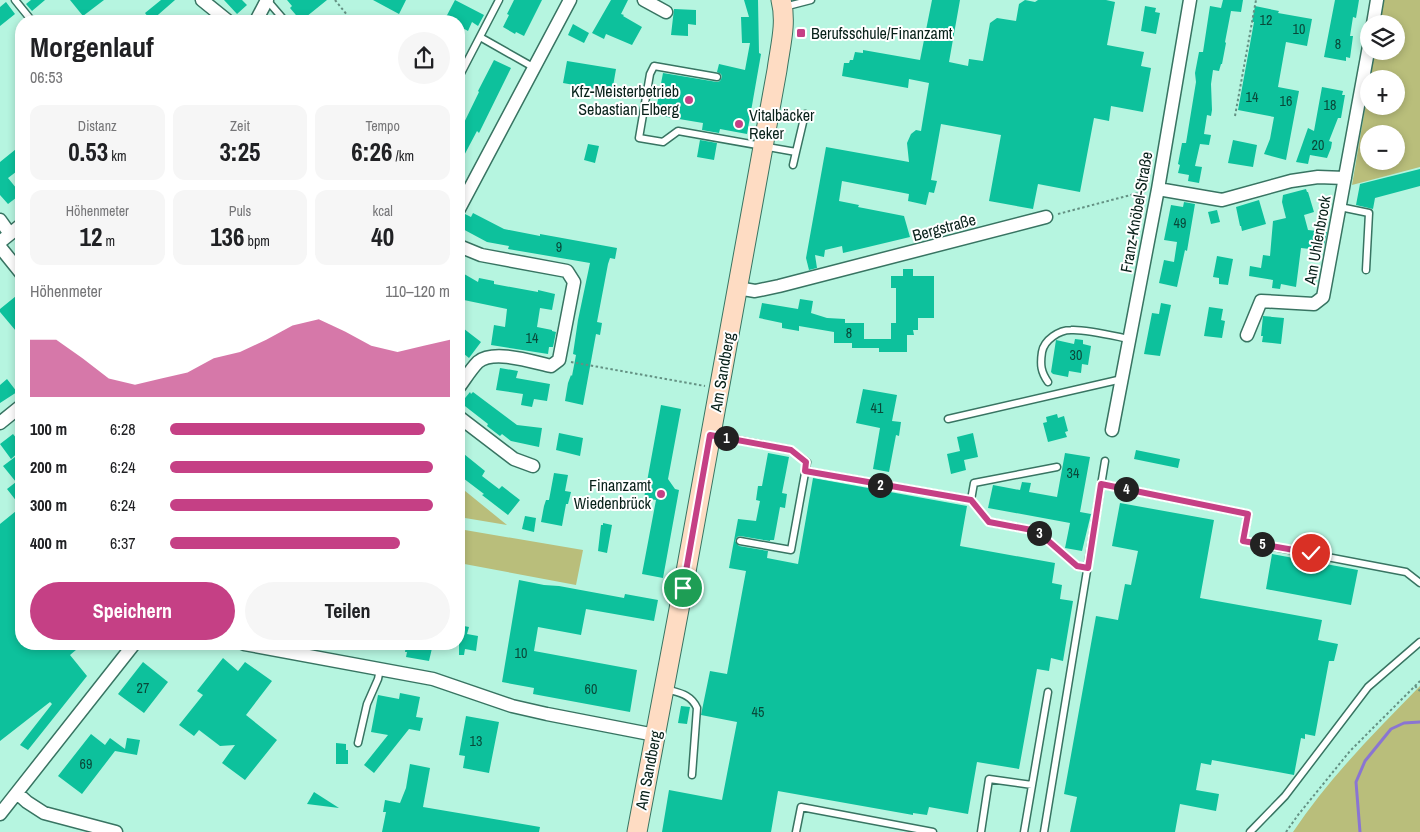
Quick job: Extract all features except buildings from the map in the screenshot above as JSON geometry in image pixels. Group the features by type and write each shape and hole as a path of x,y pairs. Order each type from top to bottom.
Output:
{"main road":[{"name":"Am Sandberg","path":"637,832 763,146 783,28 782,4"}],"street":[{"path":"202,0 221,15"},
{"path":"259,15 267,0"},
{"path":"465,197 570,0"},
{"path":"644,0 666,12"},
{"name":"Franz-Knöbel-Straße","path":"1112,430 1158,188 1190,0"},
{"path":"1374,15 1377,0"},
{"name":"Am Uhlenbrock","path":"1247,335 1261,301 1314,304 1323,297 1366,60"},
{"name":"Am Uhlenbrock","path":"1158,188 1222,200 1291,181 1318,177 1345,178"},
{"name":"Bergstraße","path":"737,288 755,291 779,286 1046,217"},
{"path":"0,220 10,234"},
{"path":"0,242 15,230"},
{"path":"0,247 15,266"},
{"path":"465,248 481,255 567,271 574,282 559,360 552,366 498,356 487,357 478,362 465,379"},
{"path":"0,423 15,411"},
{"path":"465,422 514,459 533,466"},
{"path":"0,814 129,650"},
{"path":"277,650 434,679 512,706 655,735"},
{"path":"17,793 44,813 116,832"}],"lane":[{"path":"15,0 27,15"},
{"path":"267,0 280,15"},
{"path":"465,66 499,0"},
{"path":"782,4 812,0"},
{"path":"480,37 533,67"},
{"path":"717,77 654,66 650,74 639,138 663,142 678,131 796,152"},
{"path":"793,165 805,114"},
{"path":"1340,207 1369,213 1366,270"},
{"path":"1048,382 1042,373 1043,347 1056,334 1071,330 1129,340"},
{"path":"948,419 1122,379"},
{"path":"710,435 791,450 806,462 792,550 740,541"},
{"path":"1044,832 1105,461"},
{"path":"971,500 974,483 1057,467"},
{"path":"805,471 971,500 989,522 1037,531 1077,566 1088,568"},
{"path":"1101,484 1248,514 1243,541 1406,572 1420,583"},
{"path":"1250,832 1285,796 1368,687 1420,642"},
{"path":"358,743 367,704 378,679 380,669"},
{"path":"664,689 686,694 694,700 697,708 692,775"},
{"path":"1024,832 1048,692"},
{"path":"981,832 989,778 1032,785"},
{"path":"796,832 801,808 933,832"}],"path":[{"path":"335,0 347,15"},
{"path":"1235,116 1256,0"},
{"path":"1046,217 1158,188"},
{"path":"559,360 719,388"},
{"path":"1286,832 1298,814 1350,751 1420,681"},
{"path":"1415,686 1420,691"}],"green space":[{"path":"1383,0 1420,0 1420,167 1352,185 1360,138 1360,170 1405,170 1405,125 1362,125 1364,115 1405,115 1405,70 1371,70 1373,60 1405,60 1405,15 1380,15"},
{"path":"465,491 507,525 465,518"},
{"path":"465,530 583,550 576,585 465,564"},
{"path":"1420,686 1420,832 1293,832 1337,774"}],"waterway":[{"path":"1360,832 1356,782 1365,761 1391,729 1404,723 1420,722"}],"place":[{"name":"Berufsschule/Finanzamt","path":"801,33"},
{"name":"Kfz-Meisterbetrieb Sebastian Elberg","path":"689,100"},
{"name":"Vitalbäcker Reker","path":"739,124"},
{"name":"Finanzamt Wiedenbrück","path":"661,494"}],"route":[{"path":"683,588 710,435 791,450 806,462 805,471 971,500 989,522 1037,531 1077,566 1088,568 1101,484 1248,514 1243,541 1311,553"}]}
